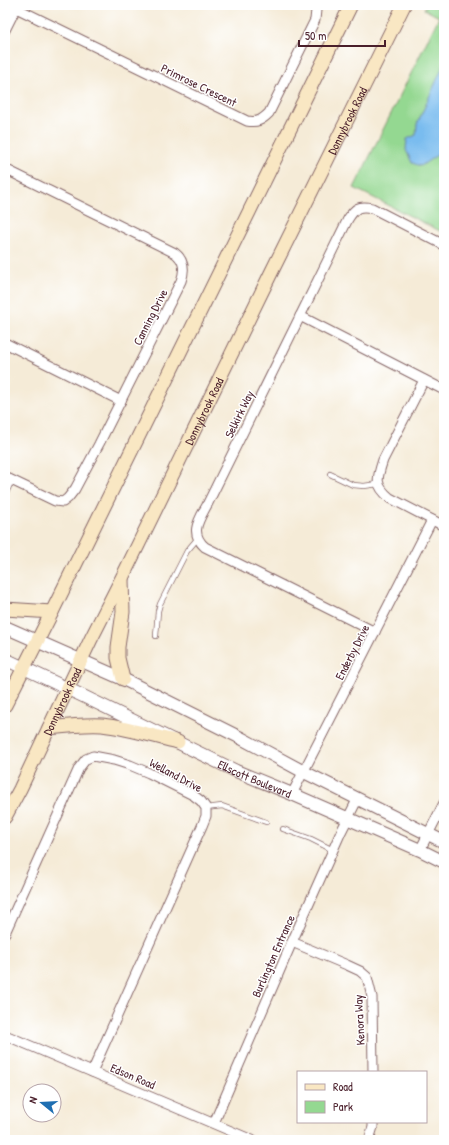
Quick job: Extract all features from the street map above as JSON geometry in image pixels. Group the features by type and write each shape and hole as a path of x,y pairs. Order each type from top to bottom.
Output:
{"main road":[{"path":"5,705 350,5"},
{"name":"Donnybrook Road","path":"5,817 404,5"},
{"path":"122,578 123,612 118,647 118,658 122,679"},
{"path":"5,609 52,612"},
{"path":"49,728 101,725 121,728 178,742"}],"street":[{"name":"Primrose Crescent","path":"13,7 247,122 259,122 269,113 316,20 316,10 313,5"},
{"path":"5,30 13,7"},
{"name":"Canning Drive","path":"5,168 175,253 180,257 184,264 182,281 75,489 68,498 63,502 55,501 9,478"},
{"name":"Selkirk Way","path":"198,538 196,531 198,523 348,219 353,212 359,207 372,208 444,245"},
{"path":"300,316 444,390"},
{"path":"5,343 121,401"},
{"path":"424,380 383,460 378,474 378,484 382,492 390,498 444,526"},
{"name":"Enderby Drive","path":"292,794 432,520"},
{"path":"198,538 200,543 205,547 375,632"},
{"name":"Ellscott Boulevard","path":"5,627 122,679 239,737 357,800 444,842"},
{"name":"Ellscott Boulevard","path":"5,659 236,771 347,818 444,862"},
{"name":"Welland Drive","path":"5,933 79,768 86,759 93,756 100,756 130,765 193,795 201,801 206,808 206,816 202,826 92,1072"},
{"name":"Burlington Entrance","path":"214,1123 292,942 347,818 357,800"},
{"path":"420,850 444,803"},
{"name":"Kenora Way","path":"292,942 360,971 367,977 372,997 373,1071"},
{"name":"Edson Road","path":"5,1035 252,1140"},
{"path":"368,1140 373,1123"}],"lane":[{"path":"330,474 353,485 364,486 378,484"},
{"path":"5,495 9,478"},
{"path":"156,636 160,604 187,551 198,538"},
{"path":"206,808 222,806 266,822"},
{"path":"283,828 311,839 333,850"}],"green space":[{"path":"426,5 444,5 444,231 442,232 354,188 439,17 424,9"}],"water":[{"path":"444,64 444,147 437,155 421,166 412,163 406,150 407,139 416,135 417,124"}]}
